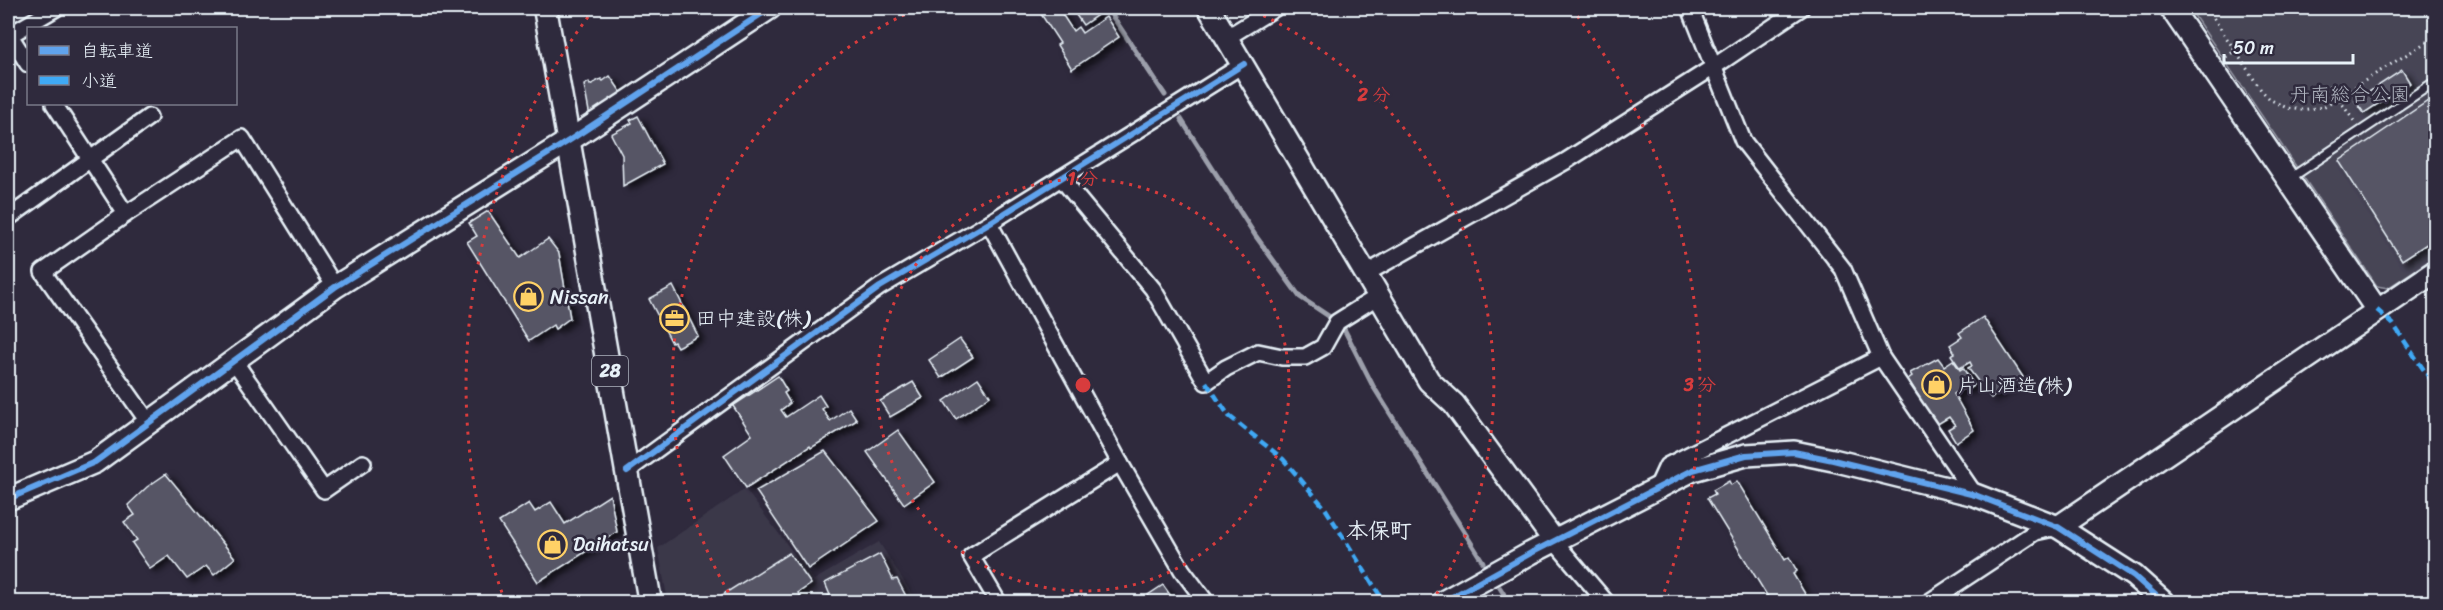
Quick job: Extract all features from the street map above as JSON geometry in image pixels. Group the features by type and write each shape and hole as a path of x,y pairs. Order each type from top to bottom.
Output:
{"main road":[{"name":"28","path":"545,8 650,603"}],"street":[{"path":"27,63 8,35 56,8"},
{"path":"1209,8 1429,381 1454,404 1555,542 1606,603"},
{"path":"1226,38 1275,8"},
{"path":"1690,8 1743,141 1843,269 1881,357 1975,495"},
{"path":"1367,273 1566,161 1801,8"},
{"path":"2171,8 2377,310"},
{"path":"8,499 95,462 335,287 570,140 763,9"},
{"path":"627,471 880,287 988,223 1244,64"},
{"path":"55,105 126,214"},
{"path":"8,218 149,117"},
{"path":"149,423 43,272 242,138 335,287"},
{"path":"1061,178 1153,290 1206,382 1226,368 1258,352 1282,357 1305,357 1323,347 1337,322 1380,296"},
{"path":"988,223 1120,463 1182,570 1206,603"},
{"path":"1929,603 2036,532 2058,527 2436,271"},
{"path":"1656,490 1667,466 1881,357"},
{"path":"234,361 324,490 363,464"},
{"path":"1444,602 1532,553 1693,470 1746,455 1794,452 1975,495 2058,527 2134,576 2163,603"},
{"path":"998,603 971,556 1120,463"}],"lane":[{"path":"2288,179 2436,81"}],"path":[{"path":"2207,8 2261,90 2271,100 2287,108 2301,110 2323,107 2338,99 2436,36"},
{"path":"2428,19 2436,28"},
{"path":"2211,67 2249,41"},
{"path":"2329,85 2361,131"}],"shaded area":[{"path":"745,489 814,580 879,542 917,602 668,602 658,548"}],"green space":[{"name":"丹南総合公園","path":"2189,8 2435,8 2435,257 2388,288 2377,286"}],"building":[{"path":"1037,8 1058,8 1073,31 1078,27 1082,33 1106,17 1119,37 1072,69 1057,45 1060,43"},
{"path":"1071,8 1096,8 1100,13 1083,25"},
{"path":"2402,70 2410,83 2364,113 2355,101"},
{"path":"610,76 623,95 590,117 584,85 589,82 590,85 601,79 603,81"},
{"path":"2431,99 2436,104 2436,238 2402,260 2339,161"},
{"path":"638,116 663,164 623,186 622,155 611,134 632,123 630,120"},
{"path":"488,211 520,258 548,239 559,253 570,318 555,329 553,325 529,341 467,242 477,236 469,223"},
{"path":"673,286 698,336 677,347 674,342 672,343 649,299"},
{"path":"1983,317 2023,377 1991,398 1968,368 1972,366 1970,362 1960,368 1951,355 1955,353 1950,345 1962,337 1959,333"},
{"path":"960,339 973,357 941,378 929,360"},
{"path":"1938,358 1944,366 1953,360 1960,370 1963,368 1974,385 1966,391 1964,388 1954,394 1974,430 1956,442 1948,429 1955,425 1949,417 1936,425 1908,379 1912,376 1910,373"},
{"path":"778,376 787,391 784,393 790,403 781,410 786,417 819,395 826,406 822,409 830,421 849,408 857,420 811,448 810,446 746,488 724,455 752,435 733,406"},
{"path":"978,378 990,396 956,419 944,401"},
{"path":"913,382 923,398 890,417 880,401"},
{"path":"898,430 935,482 904,504 867,452"},
{"path":"825,451 879,521 808,569 756,491"},
{"path":"166,474 235,558 214,575 206,566 187,579 169,556 150,569 132,543 137,540 124,522 135,515 128,505 147,487"},
{"path":"1729,481 1731,485 1737,481 1785,560 1789,557 1797,571 1793,574 1810,602 1771,602 1707,498 1715,494 1713,490"},
{"path":"610,495 617,532 538,582 499,522 529,503 535,512 551,502 565,524"},
{"path":"789,553 811,584 798,593 804,602 711,602"},
{"path":"880,554 893,580 897,579 908,600 903,602 815,602 830,595 825,583"},
{"path":"1163,585 1175,602 1153,602 1148,595"}],"waterway":[{"path":"1107,8 1165,95"},
{"path":"1181,119 1255,235 1300,297 1330,317"},
{"path":"1343,327 1373,386 1483,562"},
{"path":"1500,588 1509,602"}],"marked path":[{"path":"2377,310 2393,324 2436,388"},
{"path":"1206,382 1229,416 1283,459 1325,508 1384,602"}],"cycle path":[{"path":"8,499 95,462 335,287 570,140 770,8"},
{"path":"627,471 880,287 989,223 1244,64"},
{"path":"1443,602 1531,553 1693,470 1746,455 1794,452 1975,495 2058,527 2134,576 2163,602"}],"place":[{"name":"Nissan","path":"529,297"},
{"name":"田中建設(株)","path":"675,318"},
{"name":"片山酒造(株)","path":"1936,385"},
{"name":"Daihatsu","path":"552,544"}],"district":[{"name":"本保町","path":"1379,530"}]}
